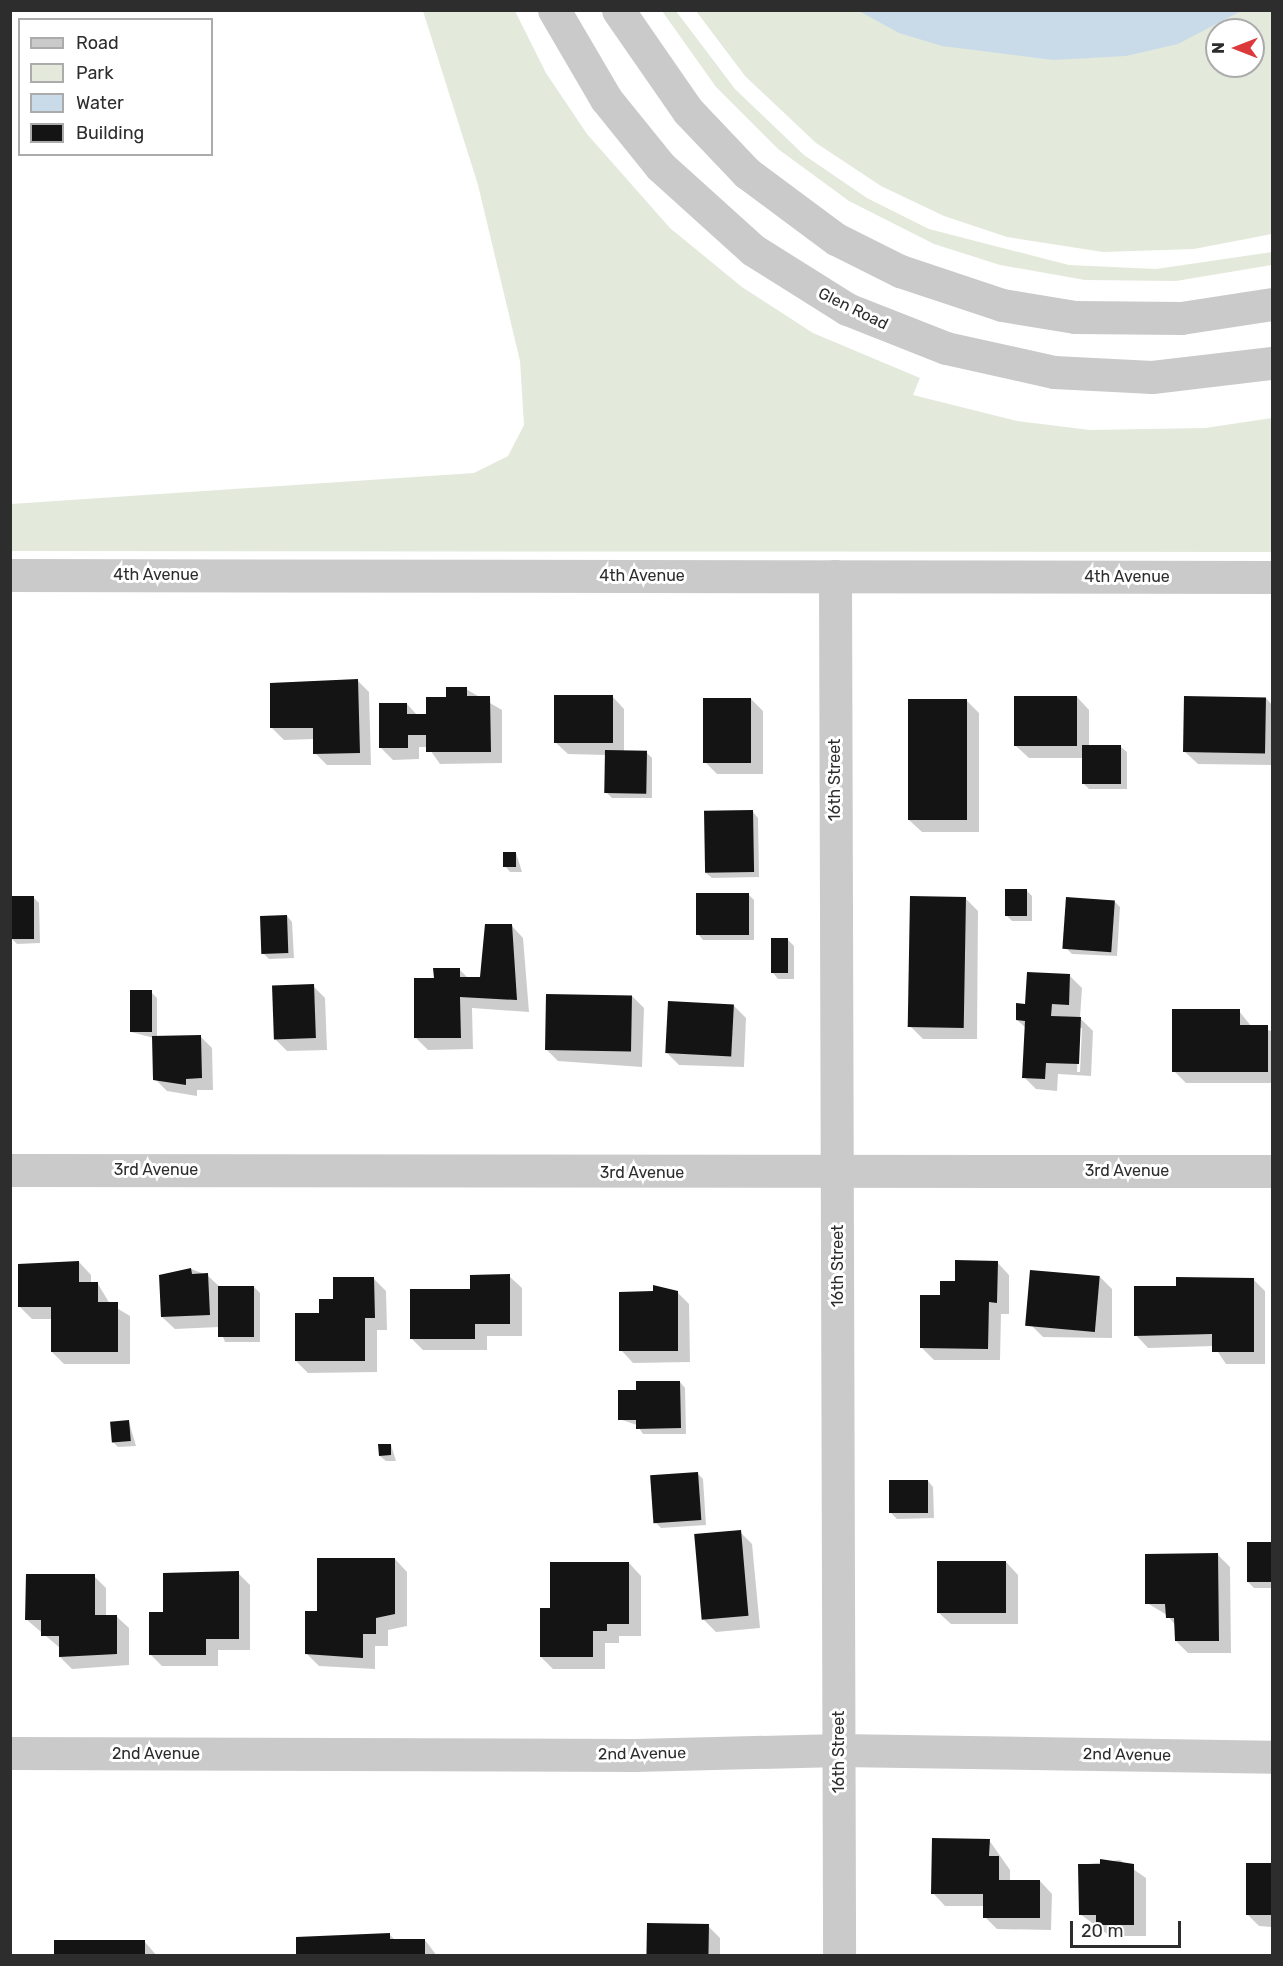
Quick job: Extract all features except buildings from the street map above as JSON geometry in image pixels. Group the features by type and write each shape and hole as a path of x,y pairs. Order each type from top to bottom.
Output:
{"street":[{"name":"Glen Road","path":"554,10 606,99 660,166 753,250 847,309 946,348 1054,372 1152,377 1272,363"},
{"path":"618,10 688,111 747,173 809,222 890,267 975,298 1075,317 1181,318 1272,304"},
{"name":"4th Avenue","path":"10,575 1272,577"},
{"name":"16th Street","path":"835,576 839,1956"},
{"name":"3rd Avenue","path":"10,1170 1272,1171"},
{"name":"2nd Avenue","path":"10,1753 635,1755 838,1750 1272,1757"}],"green space":[{"path":"423,11 515,11 546,73 587,134 670,228 742,287 813,333 920,378 913,395 1017,421 1090,430 1205,428 1272,418 1272,552 11,551 11,504 474,473 508,456 524,425 520,361 478,185"},
{"path":"662,11 676,11 735,89 804,155 867,198 929,229 1069,265 1156,269 1272,252 1272,265 1176,281 1085,280 1000,265 934,244 849,201 778,149 716,87"},
{"path":"696,11 1272,11 1272,234 1194,249 1103,252 1007,237 944,216 881,186 816,143 745,76"}],"water":[{"path":"859,11 1241,11 1228,18 1205,18 1205,30 1178,44 1126,56 1053,60 942,46 899,33"}]}
